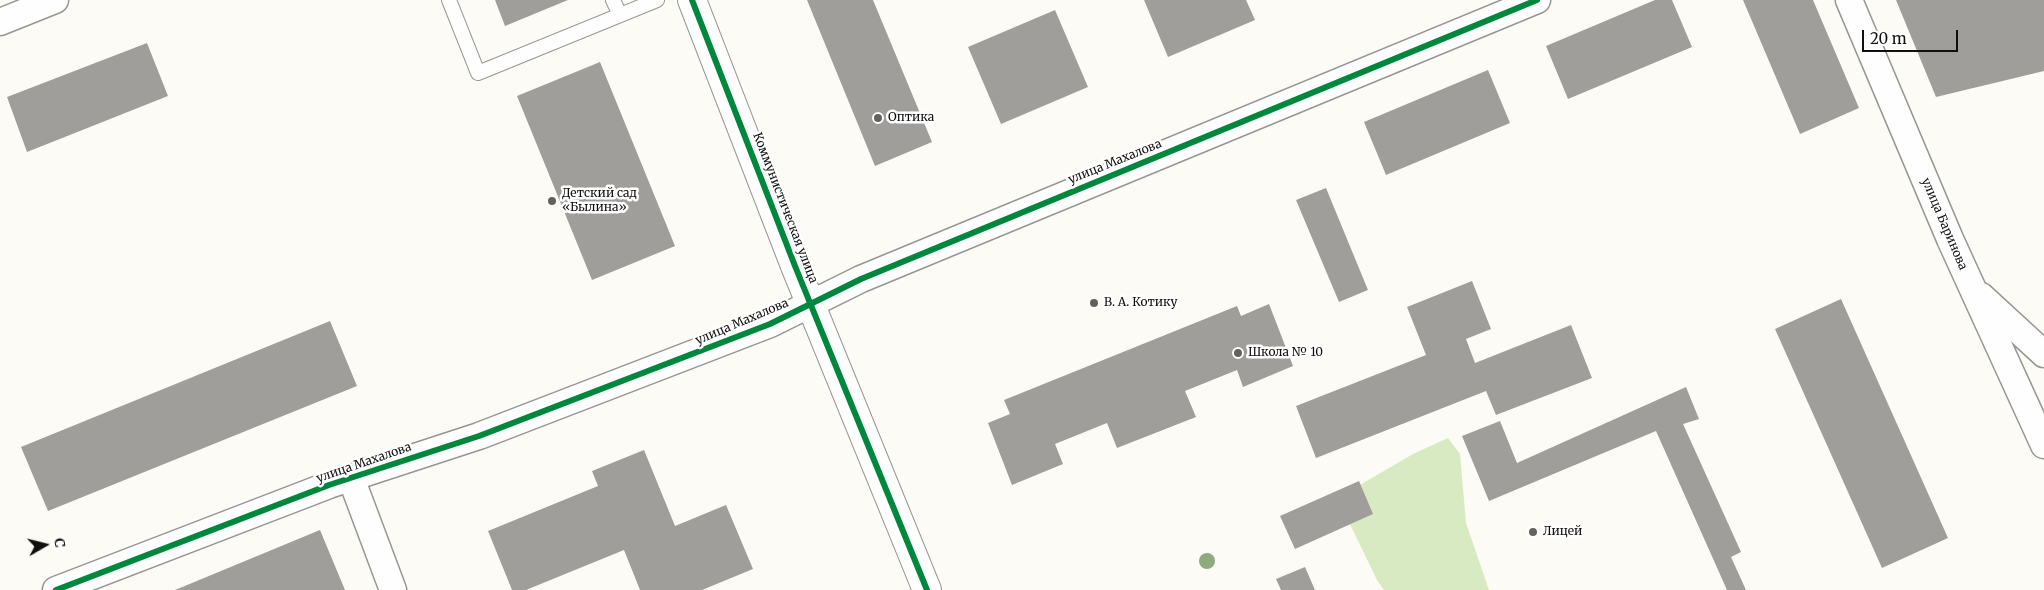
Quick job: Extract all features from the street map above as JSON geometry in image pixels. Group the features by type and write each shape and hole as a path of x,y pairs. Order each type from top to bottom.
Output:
{"street":[{"path":"0,22 55,0"},
{"name":"Коммунистическая улица","path":"692,0 811,305 926,590"},
{"name":"улица Махалова","path":"56,590 351,478 488,433 770,324 861,279 1537,0"},
{"name":"улица Баринова","path":"1849,0 1972,287 2044,445"},
{"path":"1972,287 2044,354"},
{"path":"351,478 393,590"}],"lane":[{"path":"448,0 478,73 657,0"},
{"path":"613,0 620,15"}],"green space":[{"path":"1448,438 1460,454 1466,523 1489,590 1384,590 1377,580 1347,518 1358,486 1413,454"}],"building":[{"path":"495,0 568,0 505,26"},
{"path":"807,0 873,0 932,142 875,166"},
{"path":"1144,0 1246,0 1255,20 1168,57"},
{"path":"1655,0 1672,0 1692,47 1568,99 1546,46"},
{"path":"1743,0 1813,0 1859,108 1800,134"},
{"path":"1896,0 2044,0 2044,71 1936,97"},
{"path":"1055,10 1088,87 1001,124 968,47"},
{"path":"147,43 168,96 27,152 7,97"},
{"path":"600,62 675,246 592,280 517,96"},
{"path":"1488,70 1510,123 1386,175 1364,122"},
{"path":"1326,188 1368,290 1339,302 1296,200"},
{"path":"1472,281 1491,329 1466,339 1475,363 1571,325 1592,378 1496,415 1486,391 1316,458 1296,406 1426,355 1407,307"},
{"path":"1841,299 1948,538 1882,568 1775,329"},
{"path":"1269,304 1293,366 1243,387 1237,370 1185,391 1196,417 1117,448 1107,423 1055,444 1063,464 1012,485 988,423 1010,414 1004,400 1237,306 1241,316"},
{"path":"330,321 357,386 48,511 21,447"},
{"path":"1686,387 1699,419 1683,424 1741,552 1731,557 1746,590 1727,590 1656,431 1489,501 1462,436 1500,421 1517,463"},
{"path":"644,450 675,526 726,505 753,569 702,590 640,590 624,550 526,590 512,590 488,531 598,486 592,471"},
{"path":"1359,481 1373,514 1295,549 1280,516"},
{"path":"320,530 345,590 175,590"},
{"path":"1305,567 1315,590 1281,590 1276,579"}],"cycle path":[{"path":"692,0 795,266 927,590"},
{"path":"56,590 329,485 479,436 770,324 861,279 1537,0"}],"place":[{"name":"Оптика","path":"878,118"},
{"name":"Детский сад «Былина»","path":"552,201"},
{"name":"В. А. Котику","path":"1094,303"},
{"name":"Школа № 10","path":"1238,353"},
{"name":"Лицей","path":"1533,532"}]}
